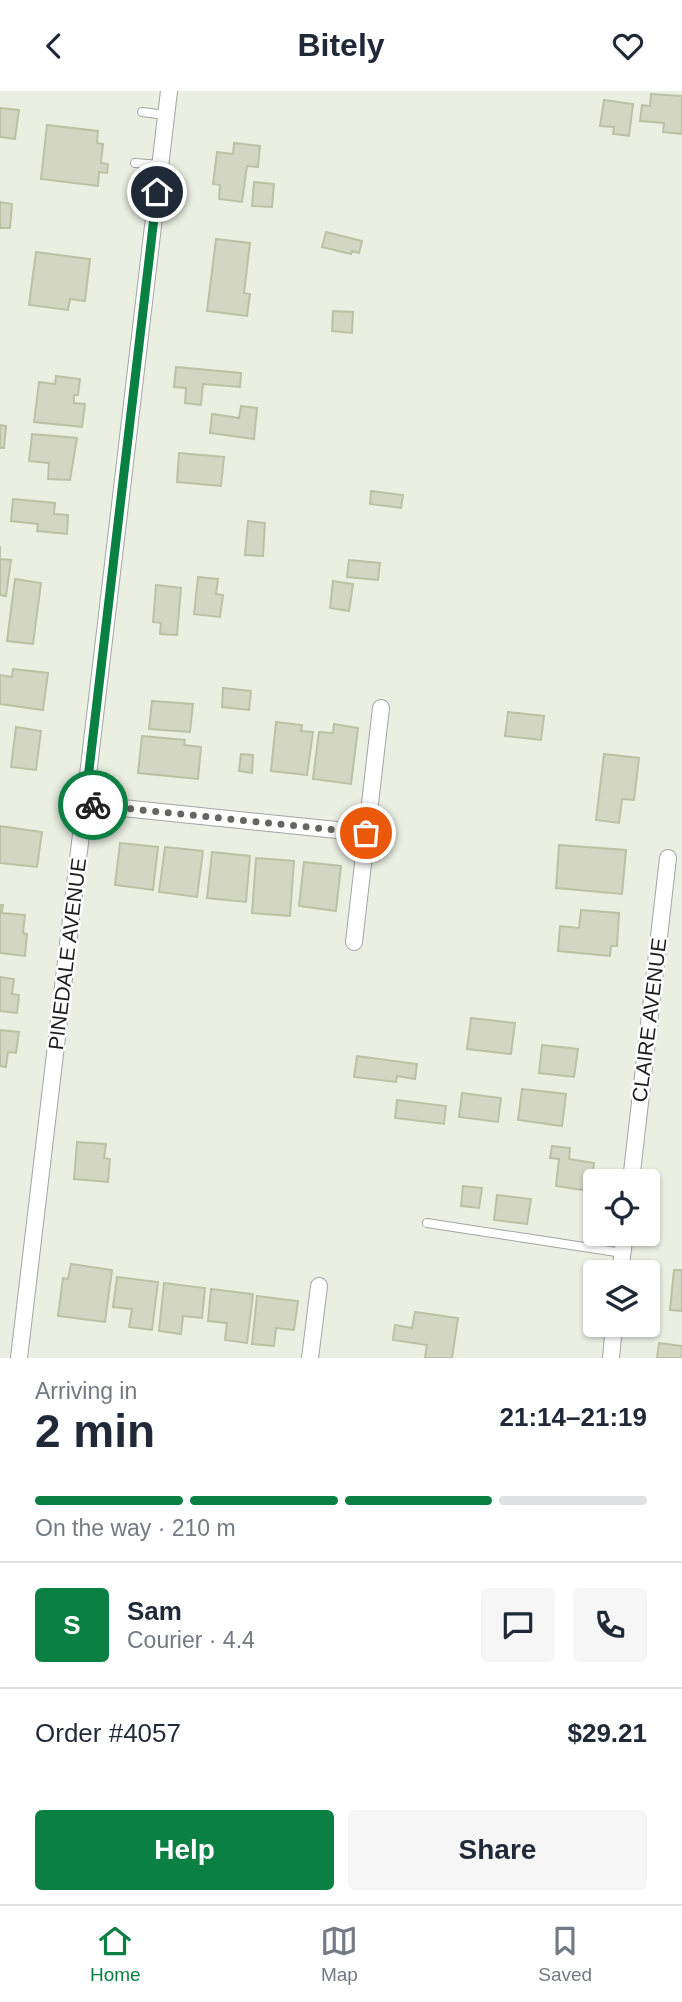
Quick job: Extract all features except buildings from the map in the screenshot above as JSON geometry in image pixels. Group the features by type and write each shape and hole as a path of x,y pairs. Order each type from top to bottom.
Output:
{"street":[{"name":"PINEDALE AVENUE","path":"19,1358 169,91"},
{"path":"354,942 381,708"},
{"path":"85,804 366,833"},
{"name":"CLAIRE AVENUE","path":"632,1169 668,858"},
{"path":"622,1260 624,1246"},
{"path":"310,1358 319,1286"},
{"path":"611,1358 613,1337"}],"lane":[{"path":"142,112 166,115"},
{"path":"135,163 160,165"},
{"path":"427,1223 623,1253"}],"way so far":[{"path":"93,805 366,833"}],"route":[{"path":"93,805 85,804 157,192"}]}
